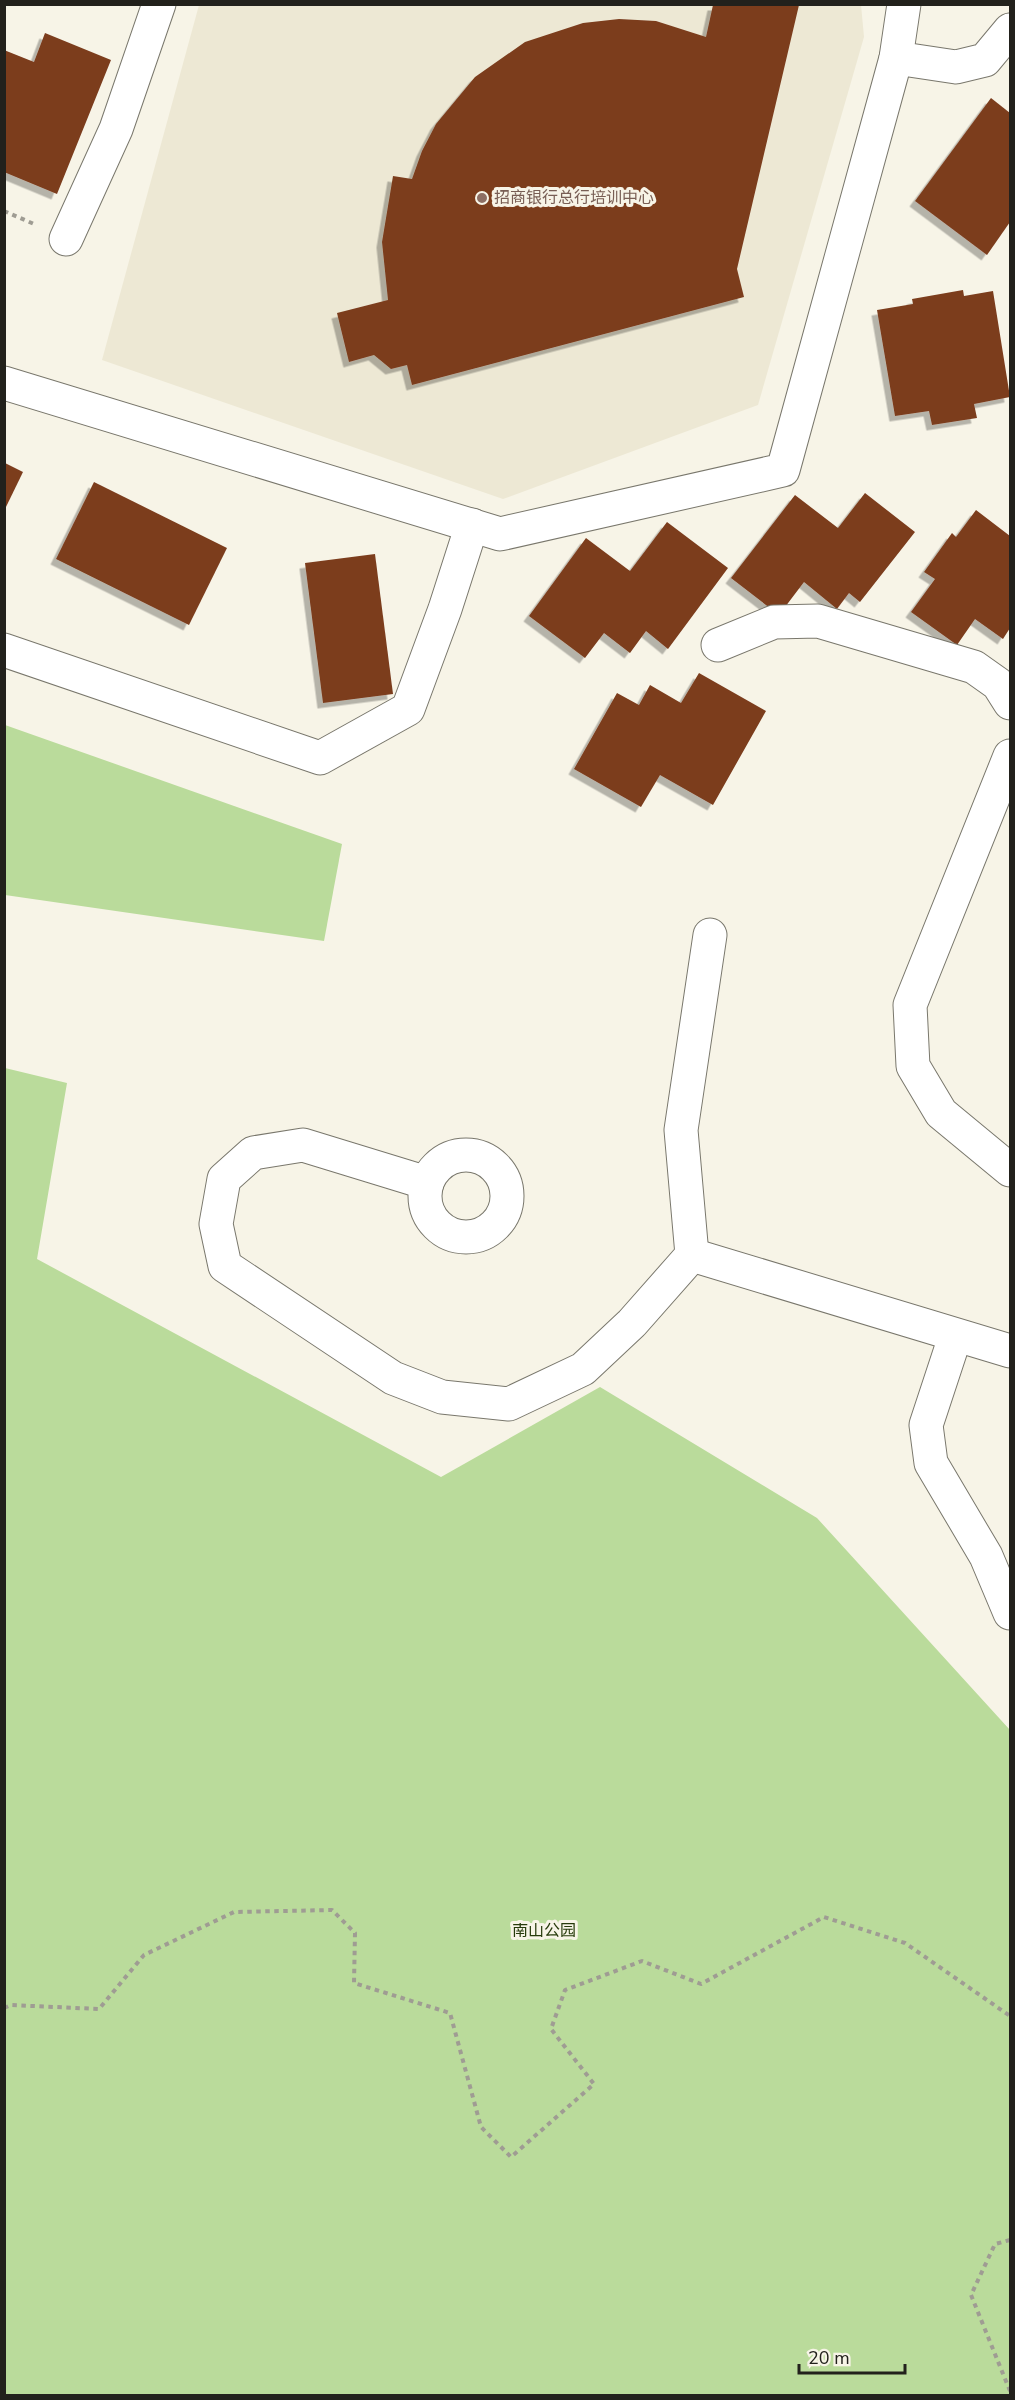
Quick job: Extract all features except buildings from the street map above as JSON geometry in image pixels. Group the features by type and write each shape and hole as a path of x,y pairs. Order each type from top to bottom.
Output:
{"street":[{"path":"66,239 116,129 159,4"},
{"path":"4,382 500,534 783,470 896,58 904,4"},
{"path":"896,58 956,67 985,60 1011,30"},
{"path":"4,650 320,758 408,709 446,609 472,525"},
{"path":"718,645 774,622 818,621 974,667 998,684 1011,703"},
{"path":"1011,756 910,1005 914,1066 941,1113 1011,1170"},
{"path":"427,1183 303,1146 253,1153 224,1179 216,1224 225,1266 393,1377 442,1397 508,1404 583,1369 632,1323 693,1255 681,1130 710,934"},
{"path":"693,1255 955,1336 1011,1351"},
{"path":"955,1336 926,1425 932,1463 986,1556 1011,1613"}],"path":[{"path":"4,2008 11,2005 99,2009 144,1955 234,1912 332,1910 355,1933 354,1983 450,2013 481,2127 511,2157 594,2084 551,2029 565,1990 642,1961 701,1984 824,1917 905,1943 1011,2016"},
{"path":"1011,2240 995,2244 971,2295 1011,2391"}],"shaded area":[{"name":"招商银行总行培训中心","path":"199,5 861,5 864,37 758,405 503,499 102,360"}],"green space":[{"path":"5,725 342,844 324,941 5,895"},
{"name":"南山公园","path":"5,1068 67,1083 37,1259 441,1477 600,1387 817,1518 1010,1730 1010,2395 5,2395"}],"place":[{"name":"招商银行总行培训中心","path":"482,198"}]}
